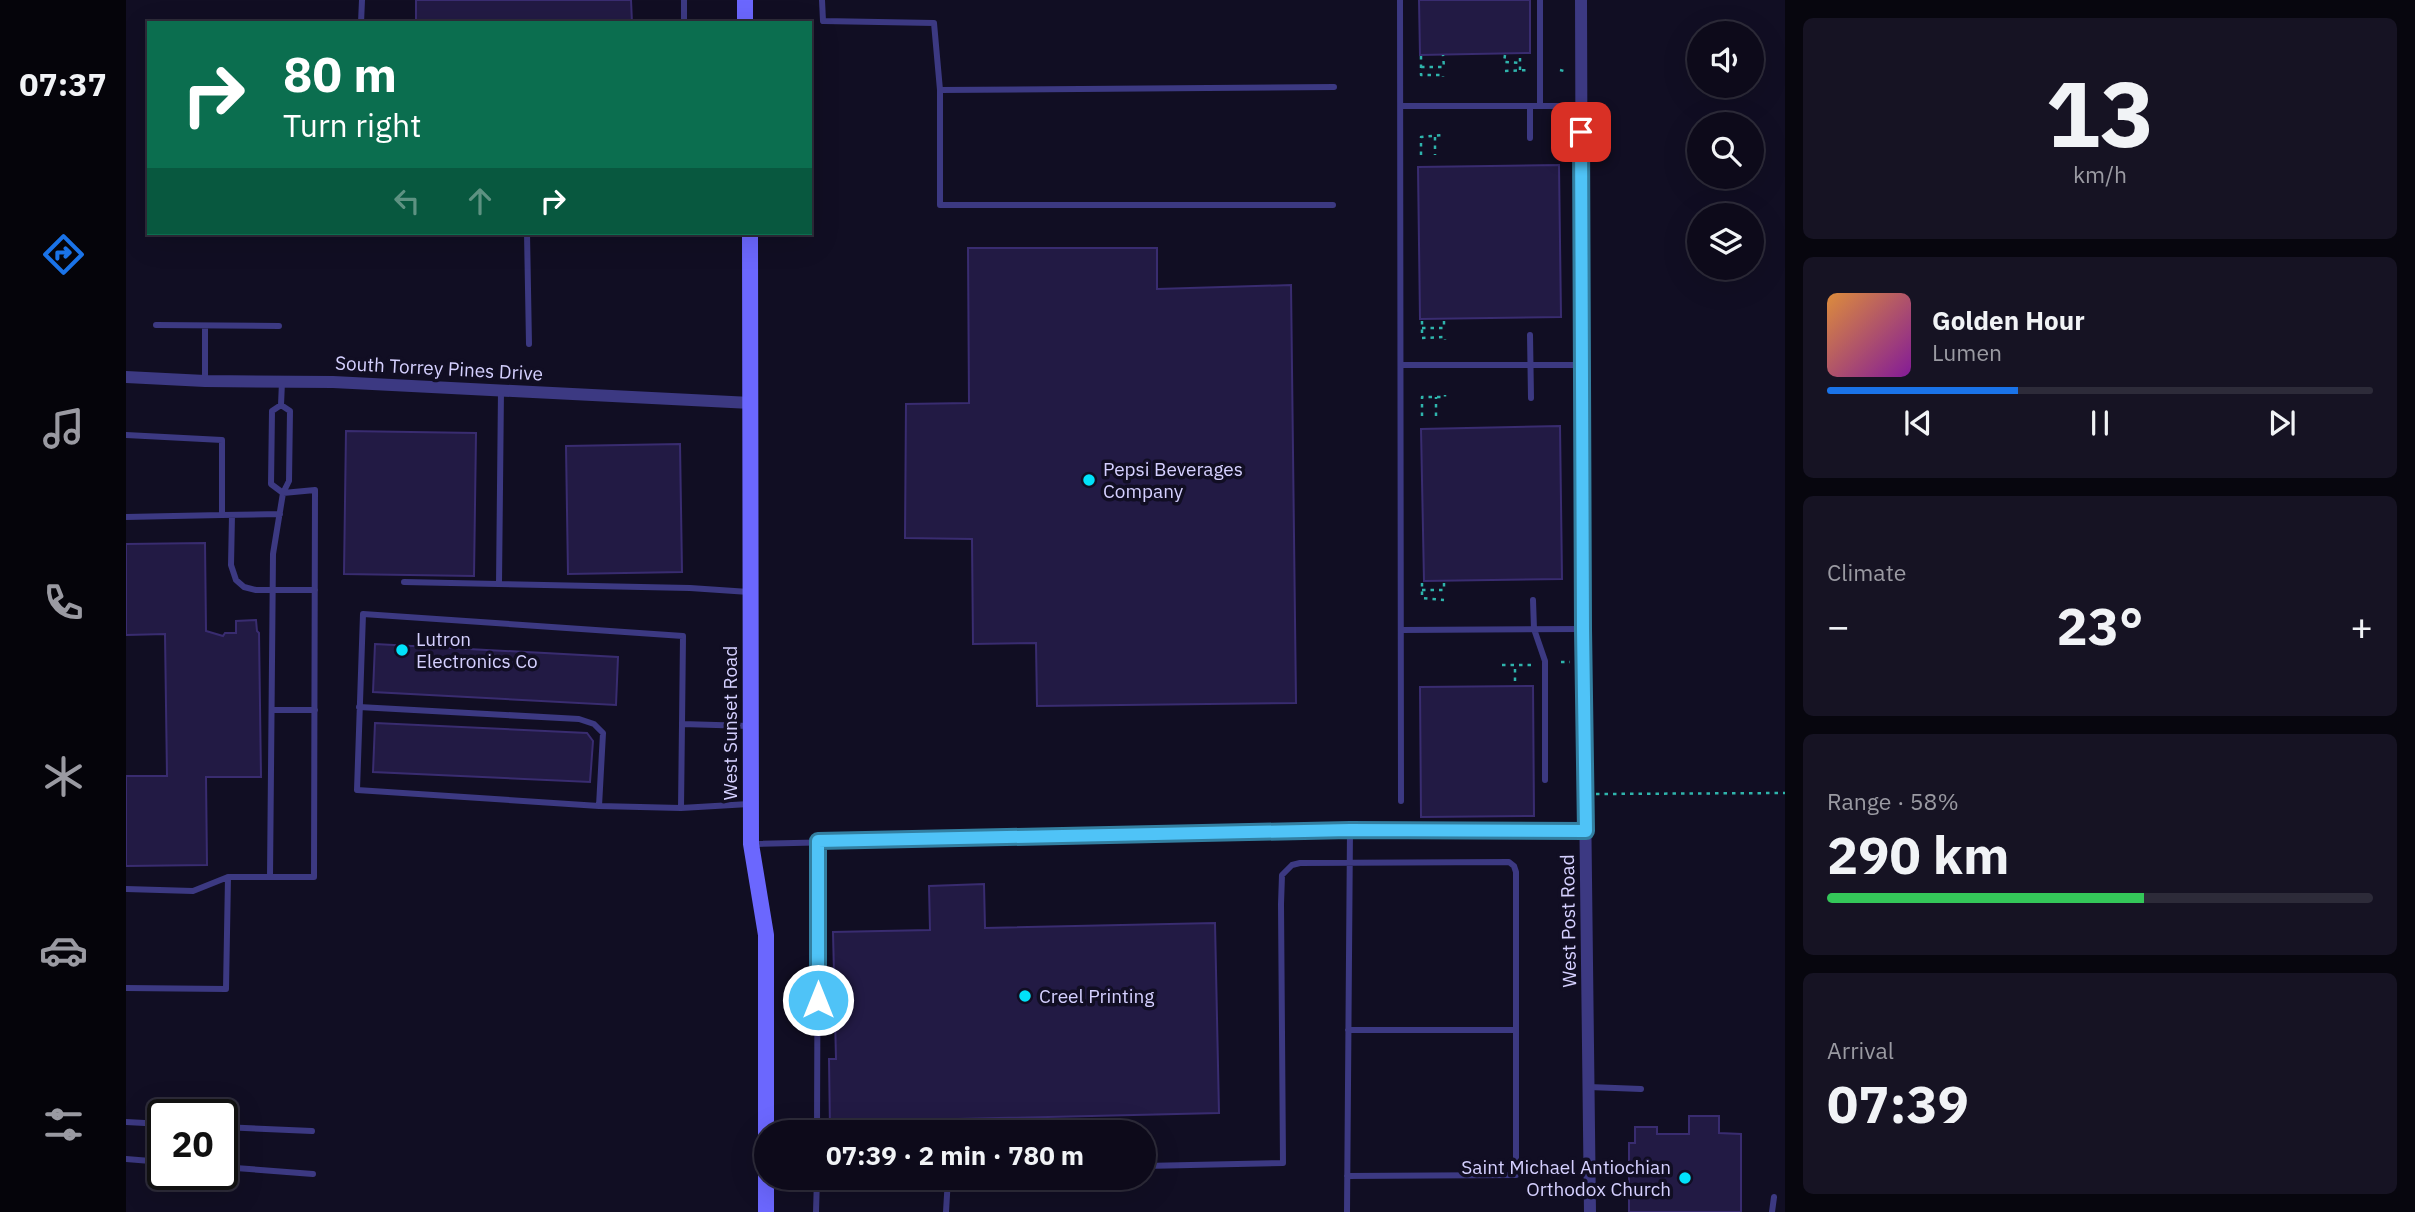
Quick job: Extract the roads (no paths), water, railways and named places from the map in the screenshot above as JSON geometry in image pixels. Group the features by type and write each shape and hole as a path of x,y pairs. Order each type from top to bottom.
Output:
{"main road":[{"path":"745,0 745,21"},
{"name":"West Sunset Road","path":"750,235 751,844 766,935 766,1212"}],"street":[{"name":"West Post Road","path":"1581,0 1583,629 1590,1212"},
{"name":"South Torrey Pines Drive","path":"126,377 751,402"}],"lane":[{"path":"361,21 362,0"},
{"path":"684,0 684,21"},
{"path":"822,0 822,21 933,23 940,90 940,205 1333,205"},
{"path":"1400,0 1401,802"},
{"path":"1540,0 1540,106"},
{"path":"940,90 1334,87"},
{"path":"1401,106 1581,106"},
{"path":"1530,106 1530,138"},
{"path":"527,235 529,344"},
{"path":"156,325 279,326"},
{"path":"205,326 205,381"},
{"path":"1530,335 1531,398"},
{"path":"1401,365 1582,365"},
{"path":"281,405 282,382"},
{"path":"499,584 501,390"},
{"path":"126,889 193,891 228,877 314,877 315,490 283,493 271,484 272,411 281,405"},
{"path":"270,877 273,554 283,493 289,481 290,411 281,405"},
{"path":"126,435 222,440 222,515"},
{"path":"126,517 280,514"},
{"path":"232,515 231,565 236,580 244,587 256,590 315,590"},
{"path":"404,582 690,588 751,592"},
{"path":"1533,600 1534,629 1545,661 1545,780"},
{"path":"681,808 683,636 363,614 357,790 599,806 681,808 751,803"},
{"path":"1401,630 1583,629"},
{"path":"359,707 579,719 594,723 603,733 599,806"},
{"path":"272,710 314,710"},
{"path":"682,724 751,726"},
{"path":"1347,1212 1350,830"},
{"path":"751,844 1350,830 1586,831"},
{"path":"817,1120 818,841"},
{"path":"1156,1167 1283,1163 1282,875 1292,865 1349,862 1509,862 1514,866 1516,1175 1347,1176"},
{"path":"126,988 226,989 228,877"},
{"path":"1348,1030 1516,1030"},
{"path":"1589,1087 1641,1089"},
{"path":"126,1122 147,1123"},
{"path":"238,1128 312,1131"},
{"path":"126,1159 147,1161"},
{"path":"238,1168 313,1174"},
{"path":"816,1212 817,1190"},
{"path":"946,1212 947,1190"},
{"path":"1772,1212 1774,1197"}],"place":[{"name":"Pepsi Beverages Company","path":"1089,480"},
{"name":"Lutron Electronics Co","path":"402,650"},
{"name":"Creel Printing","path":"1025,996"},
{"name":"Saint Michael Antiochian Orthodox Church","path":"1685,1178"}]}
